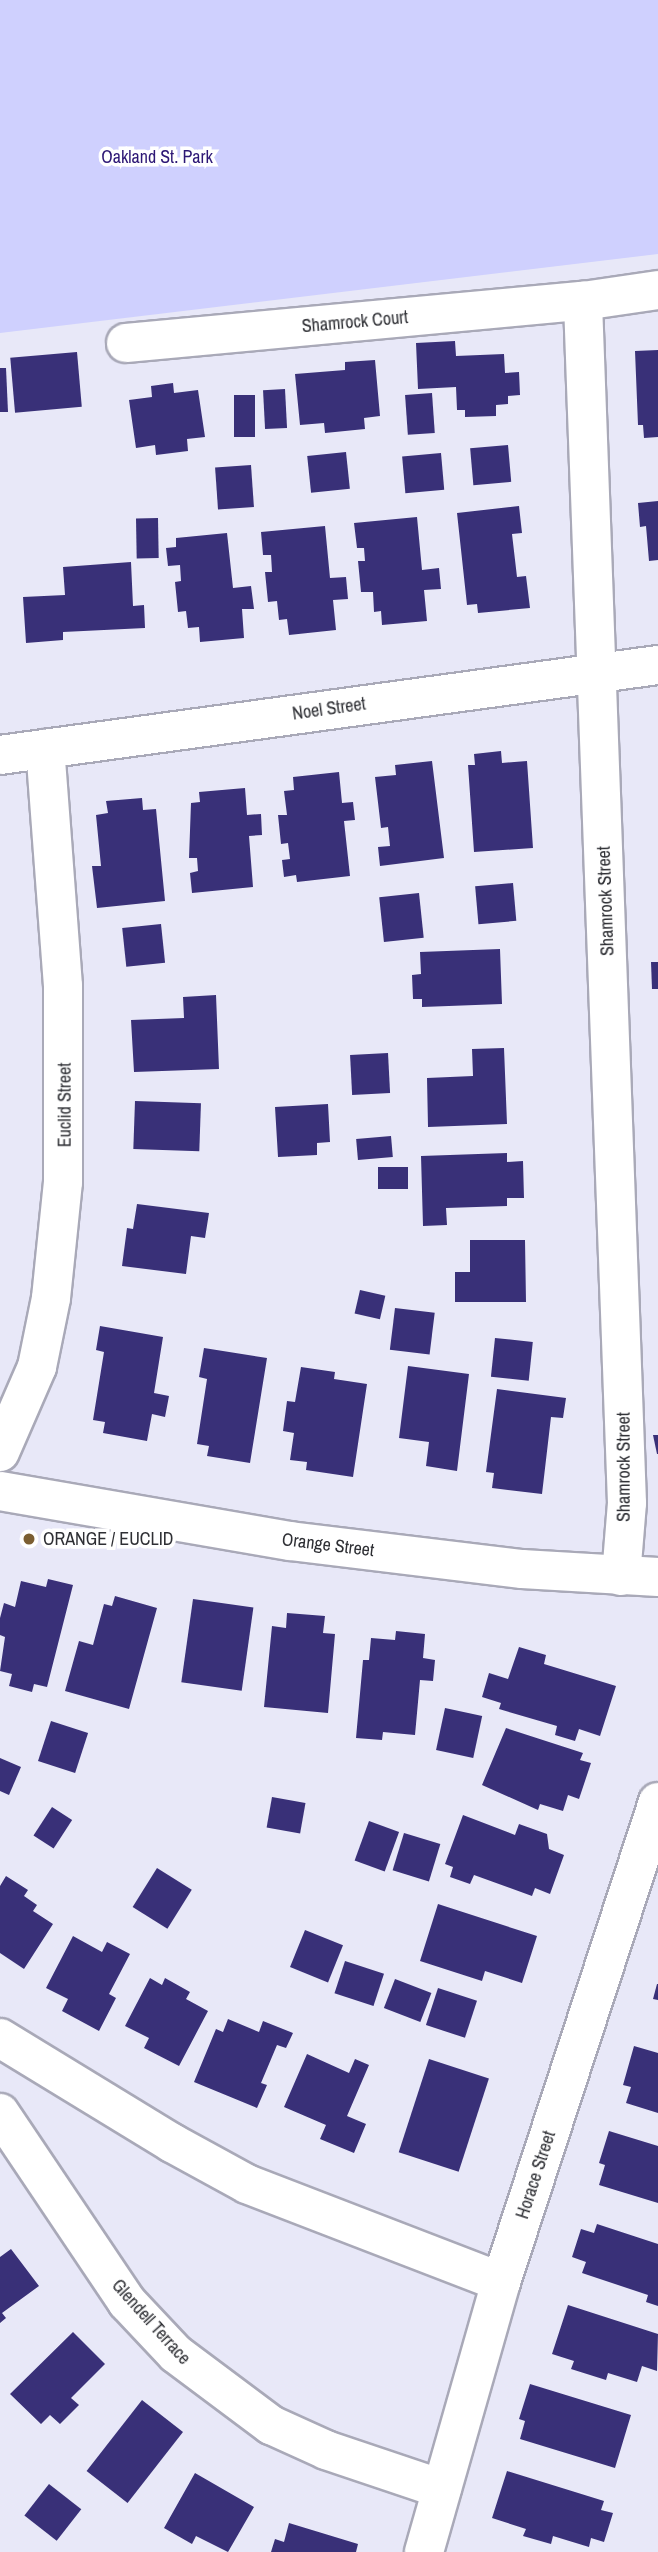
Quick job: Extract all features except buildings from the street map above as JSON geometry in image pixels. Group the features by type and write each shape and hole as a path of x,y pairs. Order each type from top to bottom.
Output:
{"street":[{"path":"583,301 658,290"},
{"name":"Shamrock Court","path":"127,344 583,301"},
{"name":"Shamrock Street","path":"583,301 627,1503 621,1576"},
{"name":"Noel Street","path":"0,755 658,666"},
{"name":"Euclid Street","path":"0,1452 40,1355 63,1182 63,986 44,749"},
{"name":"Orange Street","path":"0,1491 290,1541 497,1566 658,1577"},
{"name":"Horace Street","path":"424,2552 501,2282 658,1802"},
{"path":"0,2038 172,2143 247,2184 501,2282"},
{"name":"Glendell Terrace","path":"0,2113 127,2302 206,2380 271,2425 326,2451 442,2489"}],"green space":[{"name":"Oakland St. Park","path":"0,0 658,0 658,254 0,333"}],"place":[{"name":"ORANGE / EUCLID","path":"29,1539"}]}
